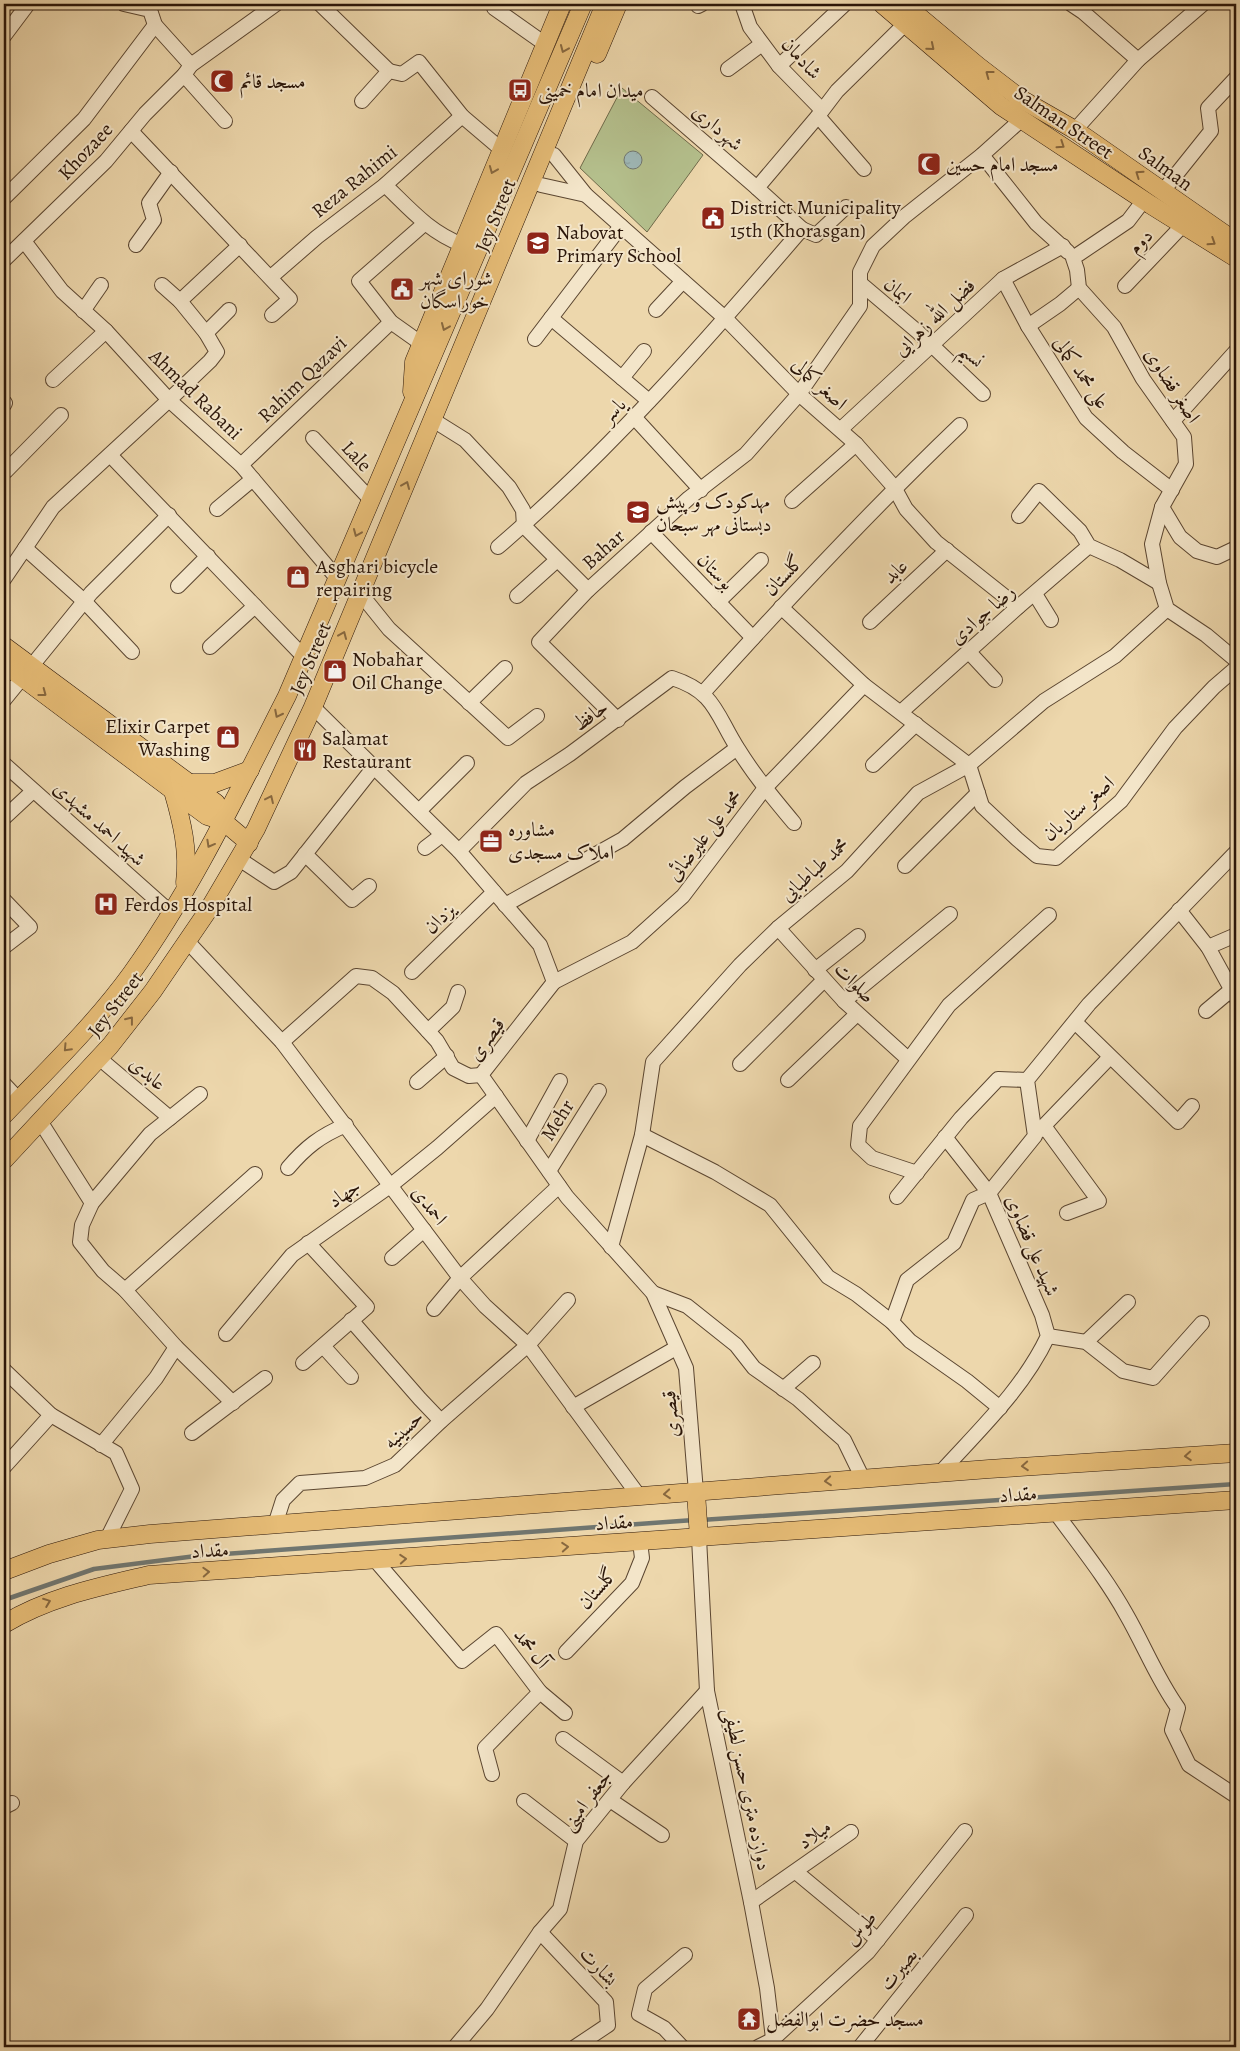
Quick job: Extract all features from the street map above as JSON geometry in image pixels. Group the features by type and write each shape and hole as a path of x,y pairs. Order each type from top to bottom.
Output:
{"main road":[{"path":"411,408 414,362 562,4"},
{"name":"Jey Street","path":"4,1115 88,1025 130,974 184,891 250,770 304,657 583,4"},
{"name":"Jey Street","path":"4,1160 99,1058 153,991 209,910 248,843 313,707 604,4"},
{"path":"433,420 453,398 618,4"},
{"name":"Salman Street","path":"882,4 904,25 1001,106 1144,200 1189,219 1236,258"},
{"name":"Salman","path":"904,4 978,66 1021,98 1075,130 1163,190 1189,219 1235,239"},
{"path":"4,646 27,672 173,790 207,816 223,821 248,843"},
{"path":"4,664 27,672 190,783 216,804 223,821"},
{"path":"190,783 215,783 250,770"},
{"path":"173,790 184,828 188,864 184,891"},
{"name":"مقداد","path":"4,1571 49,1554 107,1539 941,1472 1236,1453"},
{"path":"696,1492 700,1538"},
{"name":"مقداد","path":"4,1624 28,1610 63,1596 149,1575 376,1561 1236,1500"}],"street":[{"path":"4,36 28,4"},
{"path":"124,4 151,7 155,25 225,121"},
{"name":"Khozaee","path":"4,260 106,161 145,114 188,70 276,4"},
{"path":"320,4 388,71 402,74 420,62 462,116 502,150"},
{"name":"شادمان","path":"742,4 750,27 762,44 820,113 864,170"},
{"path":"779,66 845,4"},
{"path":"1071,4 1086,8 1138,60"},
{"path":"1075,130 1138,60 1202,4"},
{"path":"494,8 545,44"},
{"path":"4,198 84,119 155,25"},
{"path":"758,188 837,91 904,25"},
{"path":"728,69 762,44"},
{"path":"362,101 388,71"},
{"path":"1163,190 1212,131 1208,108 1236,78"},
{"name":"شهرداری","path":"652,97 758,188 802,230"},
{"name":"Reza Rahimi","path":"271,277 317,237 385,184 462,116"},
{"name":"Bahar","path":"618,720 539,642 588,590 651,532 746,454 799,394 860,306 860,272 873,246 905,216 982,155 1022,119"},
{"path":"131,131 290,298 272,315"},
{"path":"982,155 1036,223 1063,246 1073,258 1077,270 1079,288 1028,326"},
{"name":"اصغر کمالی","path":"554,156 586,195 726,319 799,394 856,444 894,487 906,509 936,542 1018,607"},
{"path":"136,244 154,220 149,203 171,172"},
{"path":"385,184 424,224 448,239 463,245"},
{"path":"541,185 586,195"},
{"path":"1073,258 1128,221 1144,200"},
{"path":"802,230 816,235 846,207"},
{"name":"دوم","path":"1125,286 1189,219"},
{"path":"422,344 391,322 359,280 424,224"},
{"path":"535,339 621,226"},
{"name":"یاسر","path":"498,548 524,526 634,417 726,319 802,230"},
{"name":"Ahmad Rabani","path":"24,240 62,291 106,331 169,400 241,466 337,578"},
{"path":"180,301 240,245"},
{"name":"فضل الله زهرایی","path":"841,430 1003,279 1063,246"},
{"name":"علی محمد کمالی","path":"1003,279 1028,326 1086,418 1123,452 1172,490"},
{"path":"656,310 683,281"},
{"name":"ایمان","path":"860,283 932,346"},
{"path":"84,311 101,285"},
{"path":"4,579 54,507 218,352 206,333 180,301 162,285"},
{"name":"اصغر قضاوی","path":"1079,288 1114,327 1143,378 1184,437 1186,464 1162,507 1152,544 1158,583 1167,608"},
{"path":"206,333 229,310"},
{"path":"551,318 649,401"},
{"name":"Rahim Qazavi","path":"241,466 391,322"},
{"path":"53,380 106,331"},
{"name":"نسیم","path":"932,346 983,394"},
{"path":"622,378 644,351"},
{"path":"1173,421 1236,351"},
{"path":"5,470 61,415"},
{"path":"634,417 701,490"},
{"path":"433,420 465,440 509,487 522,510 524,526 588,590"},
{"name":"گلستان","path":"703,693 894,487 960,425"},
{"name":"Lale","path":"313,438 371,500"},
{"path":"792,501 856,444"},
{"path":"110,455 304,657"},
{"path":"217,509 253,480"},
{"path":"1019,516 1039,491 1080,531 1089,546 1120,560 1158,583"},
{"path":"1162,507 1180,537 1197,551 1217,557 1236,548"},
{"path":"4,700 84,601 168,515"},
{"name":"بوستان","path":"651,532 753,638"},
{"name":"رضا جوادی","path":"901,712 1089,546"},
{"path":"25,548 84,601 132,652"},
{"name":"عابد","path":"870,622 947,550"},
{"path":"178,586 208,556"},
{"path":"517,596 558,560"},
{"path":"718,602 762,560"},
{"path":"360,594 389,629 508,738 537,716"},
{"path":"1035,594 1051,620"},
{"path":"210,646 255,606"},
{"path":"781,607 864,685 970,765"},
{"path":"1167,608 1236,660"},
{"name":"محمد طباطبایی","path":"611,1247 642,1135 653,1062 740,965 778,928 847,871 918,793 970,765 1044,701 1115,656 1167,608"},
{"path":"969,652 994,680"},
{"path":"469,703 505,668"},
{"name":"اصغر ستاریان","path":"970,765 982,806 1037,856 1056,858 1121,801 1175,728 1214,687 1236,668"},
{"name":"حافظ","path":"459,851 526,782 618,720 659,686 672,678 688,683 703,693 718,711 737,748 765,788 794,823"},
{"name":"محمد علی علیرضائی","path":"554,982 632,942 683,896 765,788 864,685"},
{"path":"313,707 459,851 540,945 554,982"},
{"path":"874,764 916,724"},
{"path":"505,905 623,839 685,787 737,748"},
{"path":"419,812 467,763"},
{"name":"شهید احمد مشهدی","path":"4,764 170,912"},
{"path":"239,859 274,882 291,872 374,767"},
{"path":"4,818 33,791"},
{"path":"905,866 978,793"},
{"path":"425,848 442,834"},
{"path":"1027,1080 1075,1022 1179,910 1236,852"},
{"path":"305,854 352,900 369,886"},
{"name":"یزدان","path":"412,972 494,892"},
{"path":"4,900 30,927 4,947"},
{"path":"1179,910 1208,947 1234,994 1206,1011"},
{"path":"844,1001 950,914"},
{"path":"916,1173 872,1158 858,1145 860,1126 949,1005 1048,915"},
{"name":"صلوات","path":"778,928 844,1001 908,1059"},
{"path":"1208,947 1236,935"},
{"path":"740,1064 820,975 858,936"},
{"name":"احمدی","path":"187,941 282,1042 460,1278 485,1306 528,1345 640,1496"},
{"path":"282,1042 356,976 372,978 393,993 428,1031 447,1056 453,1068 469,1076 481,1075"},
{"name":"قیصری","path":"554,982 481,1075 559,1186 653,1293 686,1368 696,1492"},
{"path":"428,1031 453,1007 458,992"},
{"path":"788,1080 857,1014"},
{"path":"1075,1022 1178,1122 1192,1106"},
{"path":"417,1082 447,1056"},
{"name":"شهید علی قضاوی","path":"1048,1336 1042,1315 989,1193 1040,1131 1110,1057"},
{"name":"عابدی","path":"99,1058 170,1118"},
{"path":"898,1197 961,1118 998,1080 1027,1080"},
{"path":"1027,1080 1040,1131 1099,1201 1067,1213"},
{"path":"527,1141 560,1081"},
{"path":"4,1084 18,1100"},
{"name":"Mehr","path":"549,1171 599,1091"},
{"path":"200,1094 150,1134 92,1203 82,1225 80,1242 103,1271 125,1290 176,1347 233,1403"},
{"name":"جهاد","path":"226,1334 292,1255 390,1186 496,1096"},
{"path":"40,1121 92,1203"},
{"path":"288,1168 306,1148 325,1134 346,1126"},
{"path":"642,1135 715,1172 770,1205 828,1277 856,1294 892,1322 910,1341 967,1381 1000,1408"},
{"path":"892,1322 907,1280 954,1243 973,1200 989,1193 945,1137"},
{"path":"125,1290 255,1174"},
{"path":"434,1308 460,1278 559,1186"},
{"path":"392,1258 424,1230"},
{"path":"304,1363 367,1306 308,1242"},
{"path":"653,1293 687,1306 736,1345 754,1368 783,1389 844,1440 863,1479"},
{"name":"حسینیه","path":"275,1525 283,1500 300,1484 365,1478 395,1465 441,1420 528,1345 568,1300"},
{"path":"1086,1342 1128,1302"},
{"path":"351,1320 420,1400 441,1420"},
{"path":"941,1472 1015,1392 1037,1359 1048,1336 1086,1342 1124,1371 1153,1378 1202,1323"},
{"path":"323,1346 351,1377"},
{"path":"101,1445 156,1378 176,1347"},
{"path":"573,1407 676,1348"},
{"path":"783,1389 813,1363"},
{"path":"4,1370 51,1414 116,1453 132,1489 107,1539"},
{"path":"192,1433 265,1378"},
{"path":"4,1467 51,1414"},
{"path":"1056,1513 1100,1573 1126,1614 1164,1688 1178,1708 1172,1730 1189,1765 1236,1796"},
{"name":"دوازده متری حسن لطیفی","path":"700,1538 707,1691 751,1902 767,1988 773,2044"},
{"name":"گلستان","path":"566,1652 632,1583 642,1558 640,1542"},
{"name":"آل محمد","path":"376,1561 462,1661 496,1634 540,1692 485,1748 492,1774"},
{"name":"جعفر امینی","path":"455,2047 487,2009 540,1932 560,1909 576,1841 623,1783 707,1691"},
{"path":"540,1692 564,1713"},
{"path":"562,1739 623,1783"},
{"path":"610,1800 662,1835"},
{"path":"524,1801 576,1841"},
{"name":"میلاد","path":"751,1902 851,1832"},
{"name":"طوس","path":"758,2047 773,2044 868,1952 965,1832"},
{"path":"796,1872 878,1940"},
{"name":"بصیرت","path":"860,2047 966,1915"},
{"name":"بشارت","path":"540,1932 606,2002 608,2025 575,2047"},
{"path":"682,2047 664,2028 639,2014 645,1988 685,1956"}],"green space":[{"path":"622,88 703,155 647,232 580,168"}],"water":[{"path":"629,151 637,151 642,156 640,167 629,169 624,164 624,156"}],"waterway":[{"path":"701,1520 1236,1484"},
{"path":"4,1600 94,1569 196,1556 694,1520"}],"place":[{"name":"مسجد قائم","path":"222,81"},
{"name":"میدان امام خمینی","path":"520,90"},
{"name":"مسجد امام حسین","path":"929,164"},
{"name":"District Municipality 15th (Khorasgan)","path":"713,218"},
{"name":"Nabovat Primary School","path":"538,243"},
{"name":"شورای شهر خوراسگان","path":"402,289"},
{"name":"مهدکودک و پیش دبستانی مهر سبحان","path":"638,512"},
{"name":"Asghari bicycle repairing","path":"298,577"},
{"name":"Nobahar Oil Change","path":"335,671"},
{"name":"Elixir Carpet Washing","path":"228,737"},
{"name":"Salamat Restaurant","path":"305,750"},
{"name":"مشاوره املاک مسجدی","path":"491,841"},
{"name":"Ferdos Hospital","path":"106,904"},
{"name":"مسجد حضرت ابوالفضل","path":"749,2019"}]}
